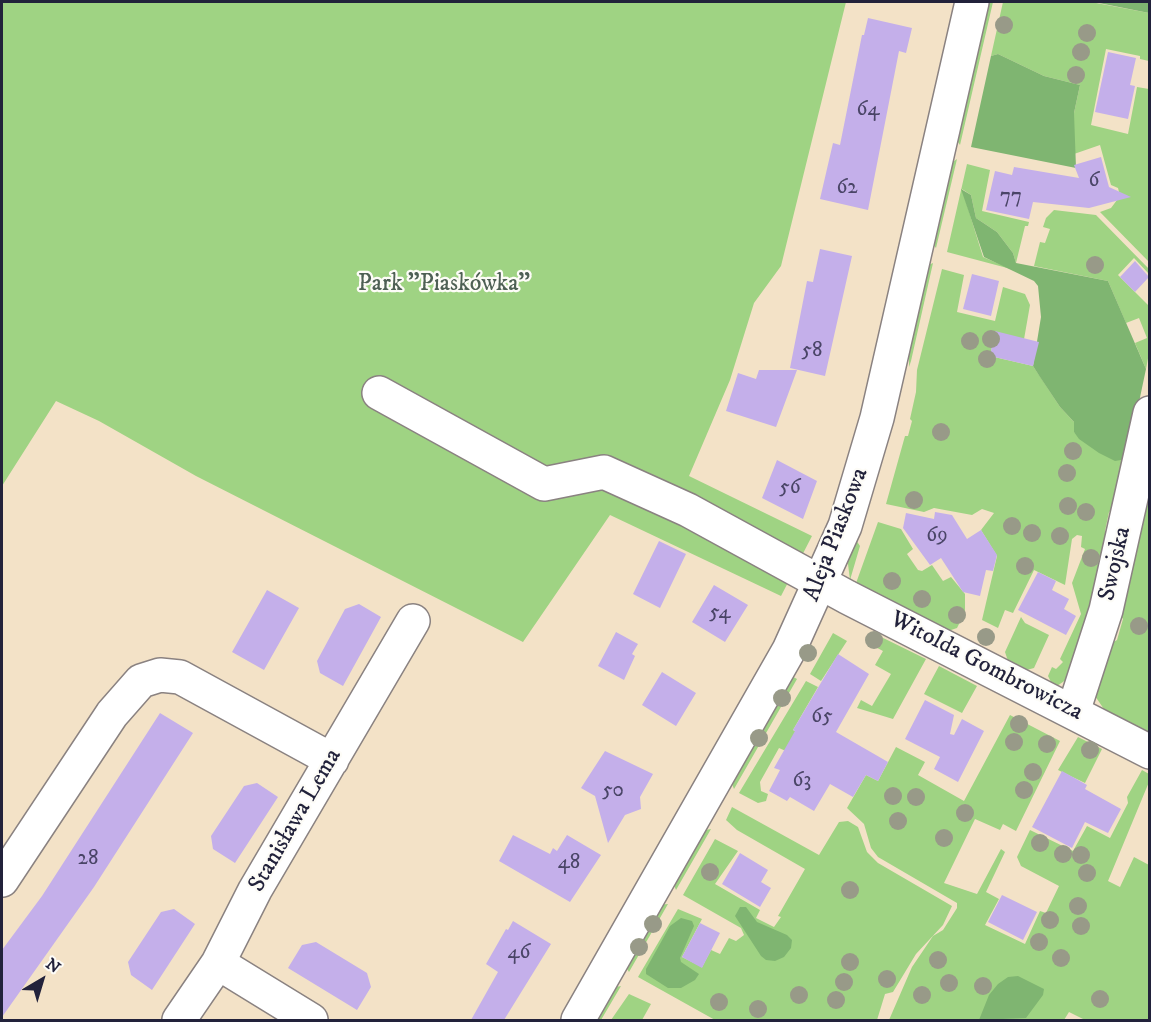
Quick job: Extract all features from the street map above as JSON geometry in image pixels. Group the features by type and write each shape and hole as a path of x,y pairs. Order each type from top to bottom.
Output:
{"street":[{"name":"Aleja Piaskowa","path":"578,1020 789,650 822,583 862,476 877,418 972,2"},
{"name":"Witolda Gombrowicza","path":"379,393 544,484 604,472 688,510 822,583 1149,752"},
{"name":"Swojska","path":"1073,712 1106,610 1149,413"},
{"name":"Stanisława Lema","path":"179,1020 218,963 255,890 413,621"},
{"path":"2,880 112,714 141,681 160,675 180,677 332,760"},
{"path":"218,963 311,1020"}],"green space":[{"name":"Park \"Piaskówka\"","path":"2,2 846,2 781,266 754,303 730,380 689,476 812,536 781,596 610,515 523,642 196,476 99,421 56,401 2,486"},
{"path":"985,2 993,2 960,145 954,136"},
{"path":"1003,2 1091,2 1149,13 1149,61 1140,59 1140,56 1106,49 1091,125 1128,134 1137,87 1149,89 1149,262 1100,212 1111,208 1120,196 1118,188 1111,185 1100,145 1074,154 1074,113 1080,85 1044,76 998,54 991,56"},
{"path":"1149,2 1149,13 1099,3"},
{"path":"998,54 1044,76 1080,85 1074,113 1076,168 971,147 991,56"},
{"path":"957,159 936,248 930,240 947,166"},
{"path":"967,164 990,170 982,211 1029,222 1028,226 1025,226 1016,263 1013,253 997,232 976,218 971,195 962,189 983,257 1011,269 947,252"},
{"path":"961,189 971,195 976,218 997,232 1013,253 1016,263 1108,281 1146,369 1127,459 1115,461 1079,439 1074,432 1074,422 1060,407 1033,366 1041,317 1038,286 1034,281 984,257"},
{"path":"1054,210 1096,215 1149,269 1149,274 1134,258 1118,275 1149,306 1149,353 1146,369 1135,343 1147,338 1139,318 1126,323 1108,281 1034,266 1040,242 1045,243 1050,229 1043,227 1046,218"},
{"path":"933,263 909,367 909,340 924,267"},
{"path":"942,269 964,275 957,312 995,321 1003,287 1025,294 1030,305 1023,345 994,338 990,356 1033,366 1060,407 1074,422 1074,432 1127,459 1117,508 1109,512 1105,531 1110,538 1073,675 1057,686 1053,686 1048,676 1052,667 1056,669 1063,662 1060,659 1081,614 1072,583 1085,549 1081,547 1082,536 1077,535 1072,539 1065,585 1034,570 1013,613 1005,610 998,628 982,620 997,556 981,530 994,513 982,509 972,515 934,508 924,512 886,504 905,436 908,436 912,421 910,419 916,392 917,370"},
{"path":"1149,453 1149,736 1108,715 1095,696 1108,645 1117,640 1123,619 1121,616"},
{"path":"878,522 901,529 913,549 907,554 918,570 922,571 932,565 943,581 951,577 965,594 965,612 957,628 945,632 855,586"},
{"path":"856,540 860,546 850,580 847,556"},
{"path":"1021,617 1025,623 1049,635 1034,668 1023,671 1009,664 1005,652"},
{"path":"871,632 926,659 893,719 857,708 861,700 872,706 891,674 875,665 883,651 866,642"},
{"path":"833,633 847,641 821,681 810,674"},
{"path":"939,666 977,686 962,713 924,694"},
{"path":"790,675 797,679 734,789 730,779"},
{"path":"806,681 818,687 793,730 798,733 788,752 779,748 760,782 761,791 768,794 766,801 758,803 739,793"},
{"path":"1010,715 1060,741 1016,831 1003,824 1000,830 975,819 944,883 977,894 1001,849 1005,852 986,892 999,899 985,925 1025,944 1040,911 1046,913 1059,886 1021,866 1017,857 1030,830 1073,851 1087,826 1110,838 1128,803 1127,797 1142,770 1149,774 1149,782 1108,881 1120,887 1134,857 1149,865 1149,1020 1085,1020 1069,1012 1064,1020 889,1020 912,967 933,936 943,930 957,908 957,903 878,857 871,848 864,824 847,808 866,775 878,781 896,747 925,762 918,775 964,801"},
{"path":"1078,737 1102,749 1085,783 1058,770"},
{"path":"732,807 819,855 839,822 848,821 858,827 867,852 878,863 952,906 943,925 916,954 893,992 885,994 877,1020 715,1020 638,977 678,909 702,919 682,957 702,967 711,950 720,954 729,938 736,941 744,935 741,928 683,895 715,839 738,851 715,884 760,910 756,918 774,927 781,917 778,916 805,869 737,830 726,820"},
{"path":"711,829 676,890 672,880 700,831"},
{"path":"668,904 629,972 624,964 658,905"},
{"path":"740,907 746,907 757,922 787,935 792,940 791,948 784,957 775,961 766,960 761,956 735,916"},
{"path":"681,918 692,921 694,926 680,958 681,962 699,974 695,980 681,988 668,988 646,974 646,969 670,926"},
{"path":"1018,976 1044,989 1043,995 1026,1018 979,1020 989,995 998,984 1008,977"},
{"path":"621,986 601,1020 592,1020 610,988"},
{"path":"629,994 651,1004 642,1020 611,1020"}],"building":[{"path":"868,18 912,28 906,53 899,51 868,210 820,199 833,143 840,145 862,35 864,35"},
{"path":"1108,52 1136,58 1130,85 1135,86 1128,119 1095,112"},
{"path":"1101,157 1109,187 1131,197 1089,208 1033,202 1029,219 986,210 995,171 1012,175 1014,167 1079,178 1074,165"},
{"path":"820,249 852,256 825,376 790,368 807,281 813,282"},
{"path":"1135,261 1149,277 1135,292 1120,277"},
{"path":"972,274 999,281 991,316 963,309"},
{"path":"995,331 1039,342 1033,366 990,356"},
{"path":"759,370 797,370 776,427 726,411 738,373 756,379"},
{"path":"777,460 817,481 803,519 762,498"},
{"path":"935,512 952,515 967,539 981,530 997,555 993,571 986,570 980,596 963,592 941,558 930,565 903,528 906,513 934,519"},
{"path":"659,541 686,554 660,608 633,594"},
{"path":"1038,572 1056,581 1052,590 1069,599 1064,609 1076,616 1066,635 1018,610"},
{"path":"714,585 748,605 725,642 692,622"},
{"path":"267,590 299,608 264,670 232,652"},
{"path":"359,604 381,617 343,686 320,673 317,661 345,609"},
{"path":"616,632 638,644 632,654 635,656 624,680 598,666"},
{"path":"838,654 869,674 836,732 888,762 878,781 866,775 853,797 830,784 814,811 790,797 787,801 769,791 780,770 774,768 795,731 793,730"},
{"path":"662,672 696,693 676,726 642,705"},
{"path":"925,700 954,715 950,734 954,735 962,719 984,731 958,782 934,769 940,757 905,739"},
{"path":"160,713 193,733 94,887 2,1017 2,950 42,896"},
{"path":"605,751 653,774 640,797 641,809 625,815 608,843 595,796 581,788"},
{"path":"1062,771 1087,785 1085,789 1121,809 1108,833 1085,822 1072,848 1032,827"},
{"path":"257,783 278,797 235,863 213,849 211,836 244,786"},
{"path":"513,835 550,854 553,848 557,851 567,835 601,855 570,902 499,861"},
{"path":"740,853 768,870 761,882 771,888 760,907 722,884"},
{"path":"1002,895 1037,912 1023,940 988,922"},
{"path":"174,909 195,924 152,990 131,975 128,962 161,912"},
{"path":"513,921 551,944 504,1020 471,1020 498,972 486,964"},
{"path":"700,923 720,933 702,968 682,957"},
{"path":"316,942 367,973 371,987 357,1010 288,968 302,945"}]}
